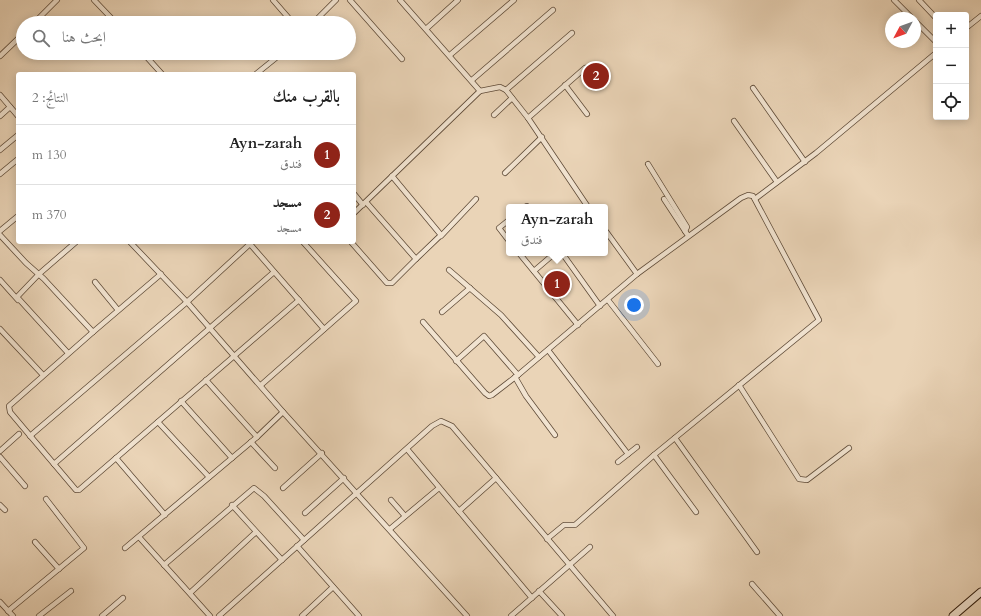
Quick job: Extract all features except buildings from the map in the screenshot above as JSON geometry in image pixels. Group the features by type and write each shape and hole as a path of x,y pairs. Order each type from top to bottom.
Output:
{"main road":[{"path":"953,616 981,592"}],"street":[{"path":"41,16 57,0"},
{"path":"94,0 109,16"},
{"path":"273,0 287,16"},
{"path":"320,16 336,0"},
{"path":"350,0 402,59"},
{"path":"400,0 472,80 480,91"},
{"path":"426,29 458,0"},
{"path":"450,56 514,0"},
{"path":"894,0 906,12"},
{"path":"919,0 933,15"},
{"path":"472,80 553,10"},
{"path":"969,26 981,16"},
{"path":"921,27 933,39"},
{"path":"506,90 572,33"},
{"path":"0,56 16,41"},
{"path":"755,199 805,162 933,55"},
{"path":"149,60 160,72"},
{"path":"258,72 273,60"},
{"path":"528,118 585,68"},
{"path":"564,85 587,114"},
{"path":"356,211 480,91 500,86 506,90 542,137 586,204"},
{"path":"753,88 805,162"},
{"path":"0,96 16,114"},
{"path":"494,115 512,98"},
{"path":"0,116 10,107"},
{"path":"734,121 777,182"},
{"path":"0,150 16,137"},
{"path":"505,172 542,137"},
{"path":"0,174 16,161"},
{"path":"648,164 687,226 685,231"},
{"path":"392,176 439,231 441,236"},
{"path":"423,322 456,361 489,396 517,376 637,274 745,196 751,195 755,199 818,320 654,455 575,525 564,525 547,539"},
{"path":"356,196 416,259"},
{"path":"353,244 387,284 392,283 441,236 476,199"},
{"path":"664,199 689,237"},
{"path":"0,231 16,218"},
{"path":"506,222 499,228 506,237"},
{"path":"608,234 637,274"},
{"path":"0,235 93,332"},
{"path":"18,300 18,294 74,244"},
{"path":"132,244 187,302 283,412 358,492 467,616"},
{"path":"30,436 187,302 250,244"},
{"path":"252,244 274,272 324,329"},
{"path":"261,385 355,302 355,299 305,244"},
{"path":"522,256 578,325"},
{"path":"534,271 552,256"},
{"path":"564,256 600,306"},
{"path":"449,270 501,315 539,357"},
{"path":"54,464 274,272"},
{"path":"161,274 68,353 9,406 9,409 30,436 76,490 79,490 181,401 235,357 299,300"},
{"path":"0,280 68,353"},
{"path":"95,282 118,310"},
{"path":"442,312 470,288"},
{"path":"608,300 658,364"},
{"path":"0,329 44,375"},
{"path":"456,361 484,336 517,376 526,396 555,435"},
{"path":"548,350 628,454"},
{"path":"206,380 257,437"},
{"path":"739,385 799,479 807,480 849,448"},
{"path":"181,401 232,458"},
{"path":"125,548 257,437 283,412"},
{"path":"219,616 437,422 445,421 452,426 569,566 613,616"},
{"path":"158,422 209,477"},
{"path":"0,451 19,434"},
{"path":"675,438 757,552"},
{"path":"251,442 275,468"},
{"path":"618,462 637,447"},
{"path":"407,450 532,598"},
{"path":"283,488 322,453"},
{"path":"654,455 696,512"},
{"path":"0,457 25,486"},
{"path":"116,458 165,515"},
{"path":"305,513 344,478"},
{"path":"459,511 496,478"},
{"path":"390,529 439,488"},
{"path":"164,565 251,489 256,489 304,540"},
{"path":"8,611 84,548 46,499"},
{"path":"391,500 405,516"},
{"path":"0,505 5,510"},
{"path":"232,505 282,560"},
{"path":"190,593 256,532"},
{"path":"139,537 210,616"},
{"path":"35,542 59,569"},
{"path":"297,546 359,616"},
{"path":"513,616 590,547"},
{"path":"752,584 780,616"},
{"path":"302,616 333,588"},
{"path":"39,616 71,591"},
{"path":"539,592 562,616"},
{"path":"102,616 123,598"},
{"path":"0,602 13,616"}],"place":[{"name":"مسجد","path":"596,76"},
{"name":"Ayn-zarah","path":"557,284"}]}
